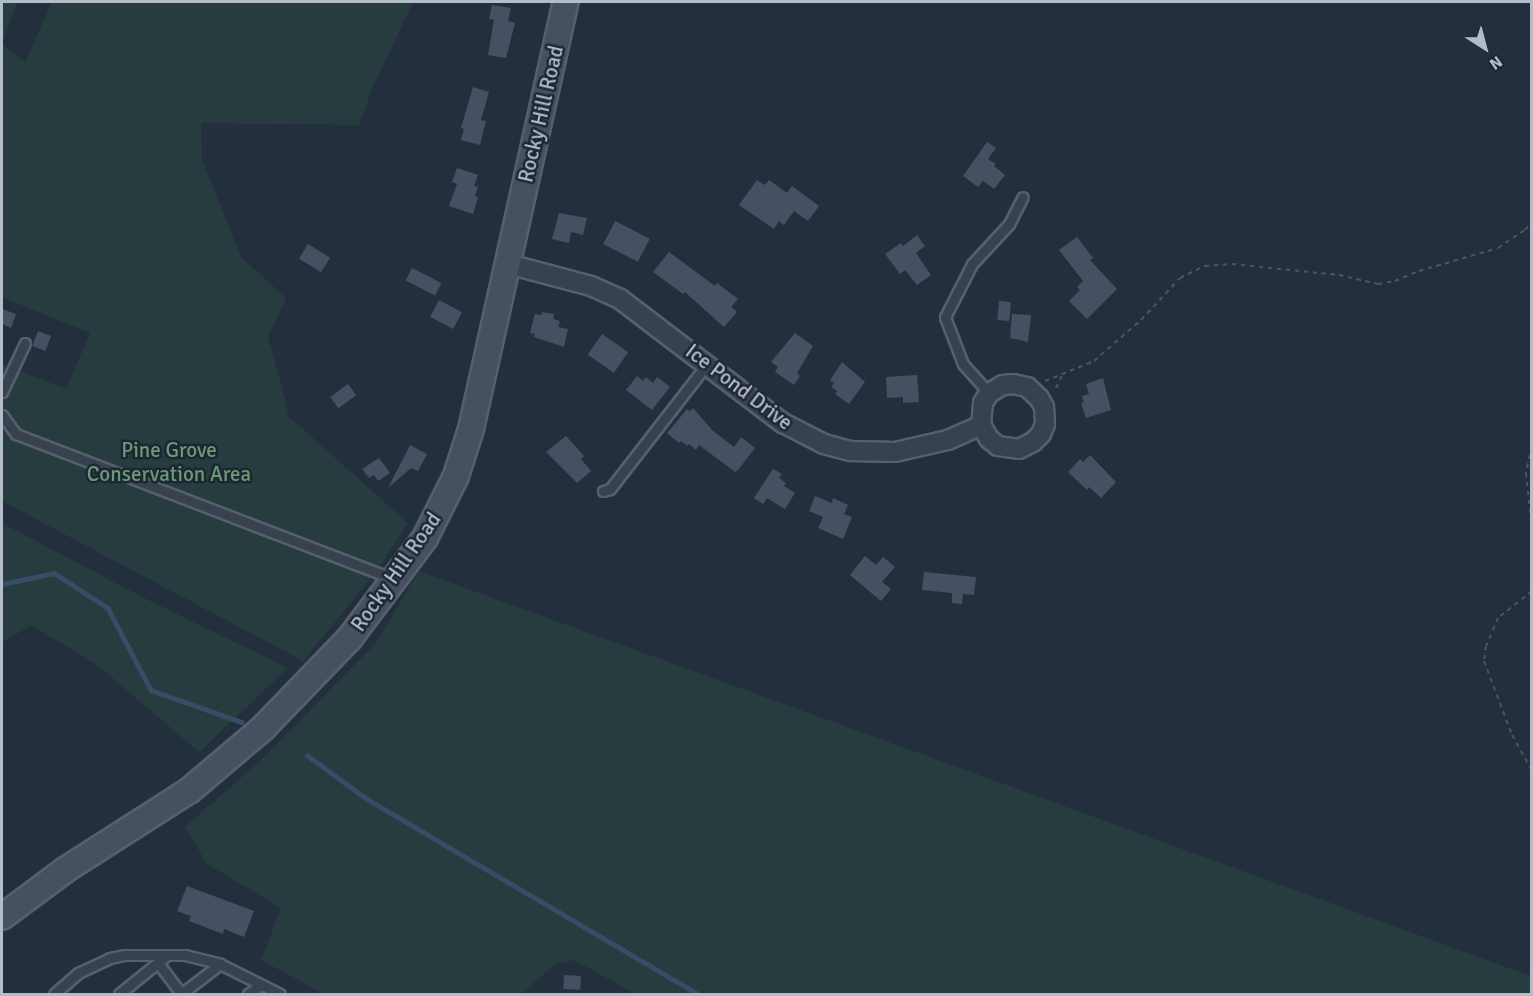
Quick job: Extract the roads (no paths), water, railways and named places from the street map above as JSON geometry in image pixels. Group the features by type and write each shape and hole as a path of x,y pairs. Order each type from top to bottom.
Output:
{"main road":[{"name":"Rocky Hill Road","path":"2,917 65,870 142,823 219,767 263,728 326,665 396,579 436,518 462,460 566,2"}],"street":[{"name":"Ice Pond Drive","path":"508,264 591,286 620,299 796,431 811,439 844,449 880,453 914,450 948,440 981,425"},
{"path":"1007,384 1027,387 1040,398 1045,413 1043,429 1034,442 1019,449 1003,448 989,439 981,425 981,408 990,393 1007,384"}],"lane":[{"path":"990,393 963,364 945,317 972,264 1009,224 1023,197"},
{"path":"2,392 25,343"},
{"path":"603,491 610,489 706,364"},
{"path":"2,416 16,435 396,579"},
{"path":"119,994 167,955"},
{"path":"54,994 78,973 110,958 167,955 185,955 220,964 280,994"},
{"path":"158,963 181,994 220,964"},
{"path":"248,994 261,985"}],"waterway":[{"path":"2,584 54,573 108,608 151,690 242,722"},
{"path":"307,755 367,799 698,994"}],"park label":[{"name":"Pine Grove Conservation Area","path":"169,462"}]}
